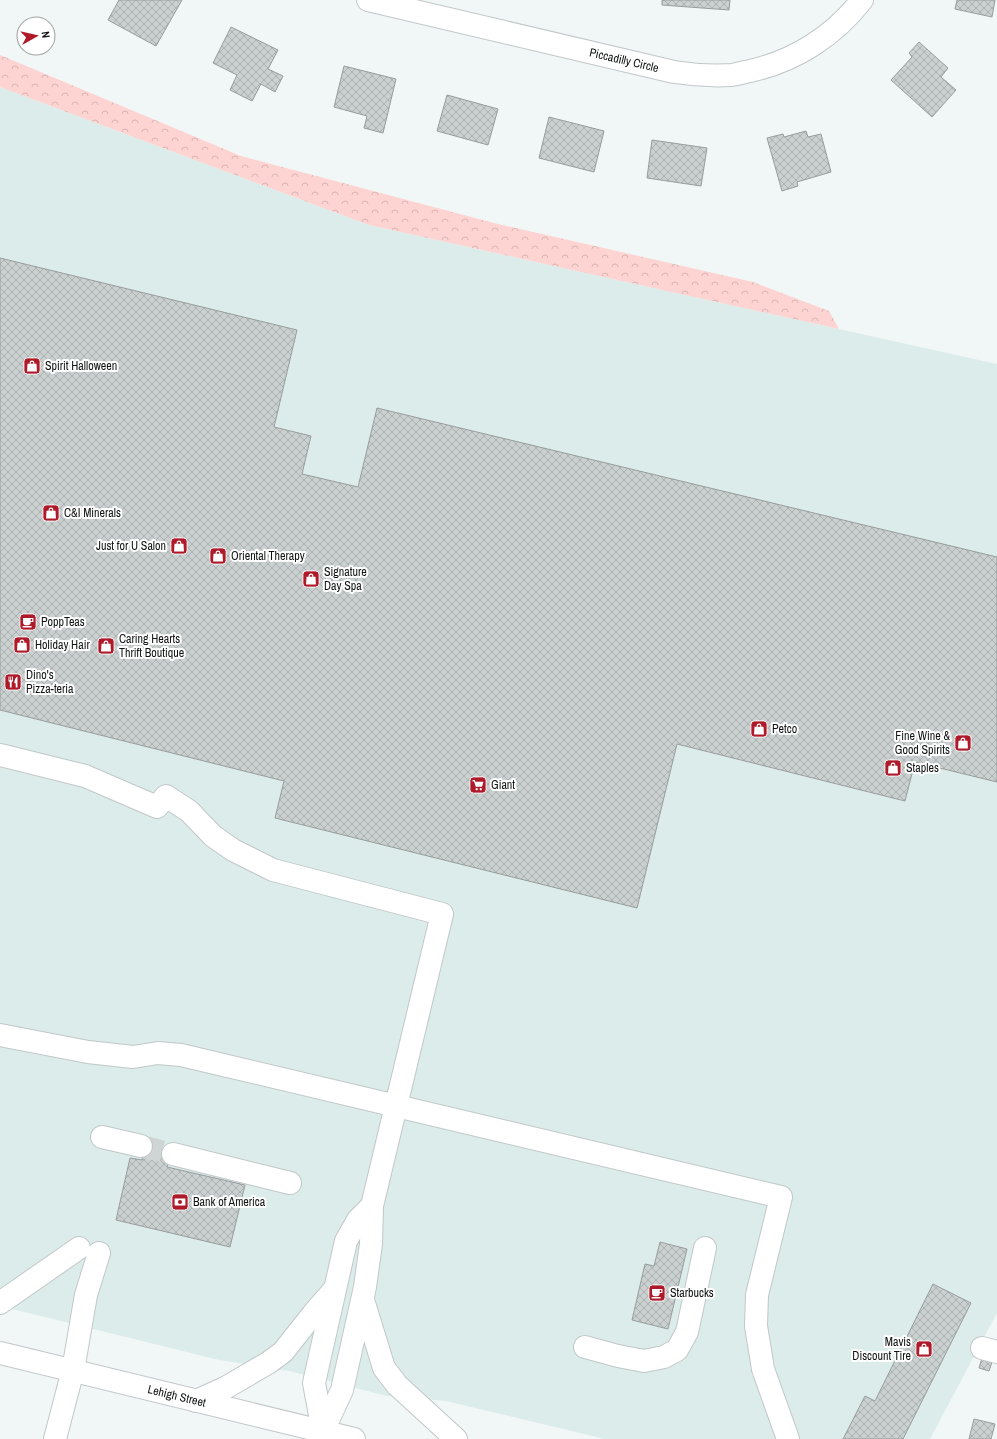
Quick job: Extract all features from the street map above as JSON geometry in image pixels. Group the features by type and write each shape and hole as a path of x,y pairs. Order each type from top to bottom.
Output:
{"main road":[{"name":"Piccadilly Circle","path":"368,0 674,72 701,76 734,75 766,68 797,55 825,38 850,16 862,0"},
{"path":"0,755 85,776 157,807 166,796 189,811 213,836 234,850 273,870 442,914 397,1107 372,1206 371,1244 362,1297 342,1390 322,1435"},
{"path":"0,1035 88,1052 133,1057 158,1053 173,1053 781,1197 757,1295 756,1326 763,1369 788,1439"},
{"path":"102,1137 141,1146"},
{"path":"172,1154 290,1182"},
{"path":"322,1435 314,1384 346,1240 358,1220 372,1206"},
{"path":"585,1347 644,1361 664,1357 677,1350 687,1332 706,1248"},
{"path":"0,1303 89,1250 86,1295 73,1370 55,1439"},
{"path":"196,1401 225,1388 268,1363 283,1352 335,1288"},
{"path":"362,1297 384,1368 397,1385 456,1439"},
{"name":"Lehigh Street","path":"0,1353 196,1401 322,1435 354,1439"}],"shaded area":[{"path":"0,87 369,225 997,364 997,1313 930,1439 605,1439 446,1401 387,1396 289,1371 219,1360 0,1306"}],"green space":[{"path":"0,55 241,156 494,223 753,282 829,311 839,329 369,225 0,87"}],"building":[{"path":"119,0 182,0 156,46 108,20"},
{"path":"662,0 730,0 729,10 662,5"},
{"path":"957,0 995,0 992,17 955,9"},
{"path":"231,27 278,50 268,69 283,76 275,92 261,84 252,101 230,90 237,75 213,63"},
{"path":"919,42 948,68 941,77 956,90 932,117 891,80 912,57 909,53"},
{"path":"344,66 396,79 383,133 364,128 367,116 334,107"},
{"path":"447,95 498,109 488,145 437,131"},
{"path":"549,117 604,131 594,172 539,158"},
{"path":"806,131 808,137 821,134 831,172 797,182 798,186 782,191 767,138 783,134 784,137"},
{"path":"652,140 707,148 701,186 647,178"},
{"path":"0,258 297,330 274,427 311,436 302,474 358,487 377,408 997,557 997,782 915,762 905,801 677,744 637,908 275,818 284,781 0,710"},
{"name":"Bank of America","path":"145,1144 171,1150 167,1167 245,1185 230,1247 116,1220 130,1158 142,1160"},
{"name":"Starbucks","path":"660,1242 687,1249 668,1329 632,1320 645,1264 654,1266"},
{"name":"Mavis Discount Tire","path":"933,1284 971,1303 903,1439 843,1439 865,1396 875,1401"},
{"path":"982,1358 992,1362 989,1371 979,1368"},
{"path":"974,1419 995,1424 991,1439 969,1439"}],"tunnel":[{"path":"141,1146 173,1154"}],"place":[{"name":"Spirit Halloween","path":"32,366"},
{"name":"C&I Minerals","path":"51,513"},
{"name":"Just for U Salon","path":"179,546"},
{"name":"Oriental Therapy","path":"218,556"},
{"name":"Signature Day Spa","path":"311,579"},
{"name":"PoppTeas","path":"28,622"},
{"name":"Holiday Hair","path":"22,645"},
{"name":"Caring Hearts Thrift Boutique","path":"106,646"},
{"name":"Dino's Pizza-teria","path":"13,682"},
{"name":"Petco","path":"759,729"},
{"name":"Fine Wine & Good Spirits","path":"963,743"},
{"name":"Staples","path":"893,768"},
{"name":"Giant","path":"478,785"},
{"name":"Bank of America","path":"180,1202"},
{"name":"Starbucks","path":"657,1293"},
{"name":"Mavis Discount Tire","path":"924,1349"}]}
